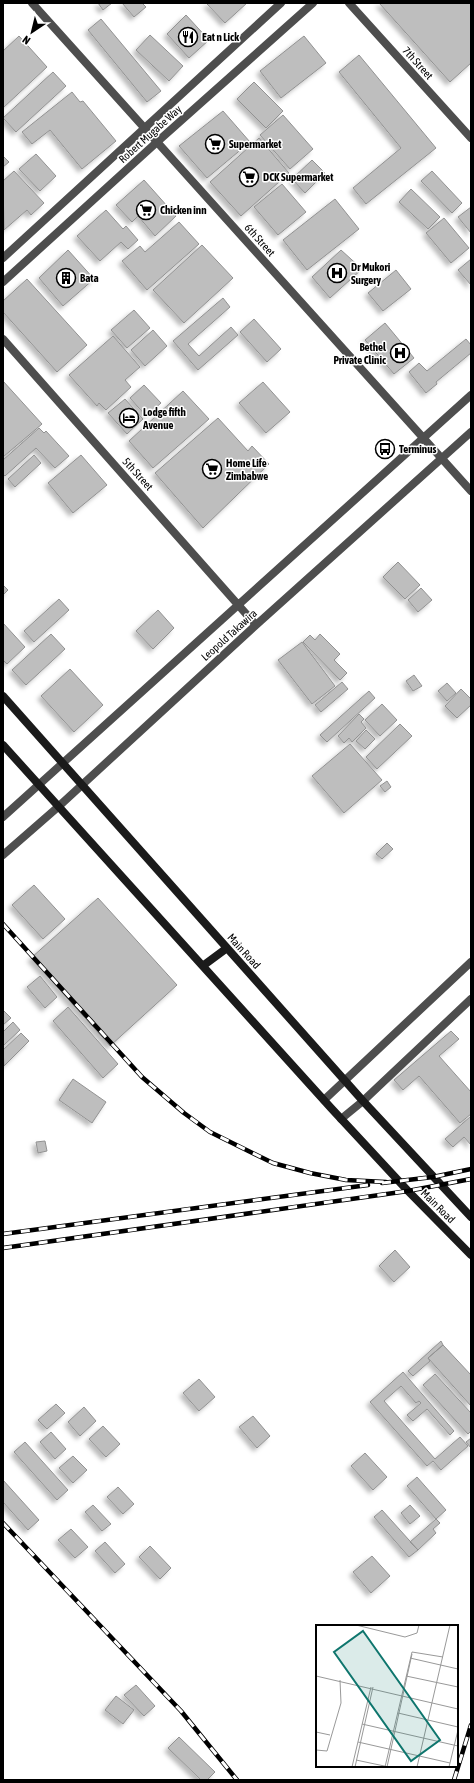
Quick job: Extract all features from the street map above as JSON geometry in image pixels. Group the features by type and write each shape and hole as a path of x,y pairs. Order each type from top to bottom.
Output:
{"main road":[{"name":"Main Road","path":"3,696 363,1101 471,1217"},
{"name":"Main Road","path":"3,745 58,807 204,965 341,1119 408,1191 471,1255"},
{"path":"204,965 227,948"}],"street":[{"name":"6th Street","path":"32,3 471,491"},
{"name":"Robert Mugabe Way","path":"3,258 281,3"},
{"name":"Robert Mugabe Way","path":"3,282 313,3"},
{"name":"7th Street","path":"349,3 471,138"},
{"name":"5th Street","path":"3,339 256,625"},
{"name":"Leopold Takawira","path":"3,816 424,438 471,394"},
{"name":"Leopold Takawira","path":"3,855 58,807 256,625 471,432"},
{"path":"324,1100 471,962"},
{"path":"341,1119 363,1101 471,999"}],"building":[{"path":"98,3 112,3 103,10"},
{"path":"122,3 142,3 146,7 134,17"},
{"path":"247,3 225,23 207,4"},
{"path":"379,3 471,3 471,63 450,82"},
{"name":"Eat n Lick","path":"186,15 209,40 189,58 167,34"},
{"path":"101,19 161,91 147,102 88,30"},
{"path":"150,35 183,66 169,81 136,50"},
{"path":"19,36 47,67 3,108 3,51"},
{"path":"304,36 326,63 281,98 260,71"},
{"path":"359,55 436,148 366,204 353,188 401,148 339,72"},
{"path":"53,72 66,86 16,132 3,118"},
{"path":"254,82 283,111 266,128 237,99"},
{"path":"72,92 80,102 83,101 116,141 82,169 50,130 32,144 22,132"},
{"name":"Supermarket","path":"223,111 250,142 207,178 179,146"},
{"path":"283,115 313,149 290,169 260,135"},
{"name":"DCK Supermarket","path":"259,138 289,173 241,216 210,182"},
{"path":"36,154 56,176 40,191 19,169"},
{"path":"3,156 9,162 3,167"},
{"path":"312,160 325,173 305,193 292,179"},
{"path":"14,171 44,203 31,215 27,210 4,230 3,181"},
{"path":"432,171 462,203 452,213 421,181"},
{"name":"Chicken inn","path":"144,180 176,216 155,236 138,216 132,222 116,205"},
{"path":"282,184 306,212 278,235 254,207"},
{"path":"411,189 440,217 428,229 399,202"},
{"path":"335,199 359,229 307,270 283,240"},
{"path":"471,207 471,233 458,217"},
{"path":"106,210 123,229 126,226 138,240 128,249 121,242 100,261 77,236"},
{"path":"444,218 469,248 451,263 426,233"},
{"path":"179,222 199,244 147,290 122,261 140,246 145,252"},
{"path":"202,245 233,278 184,323 153,290"},
{"name":"Bata","path":"68,250 94,279 63,306 39,278"},
{"name":"Dr Mukori Surgery","path":"341,250 362,269 330,298 312,277"},
{"path":"471,259 471,285 458,270"},
{"path":"396,270 411,289 383,311 368,293"},
{"path":"27,279 87,345 57,372 3,312 3,301"},
{"path":"223,298 230,307 188,344 199,356 231,327 238,335 198,370 173,341"},
{"path":"134,310 150,328 127,348 111,330"},
{"path":"254,319 281,349 267,362 240,332"},
{"path":"385,323 414,358 394,374 365,340"},
{"path":"153,330 167,346 145,366 131,350"},
{"path":"113,336 140,367 125,380 131,387 106,410 99,403 97,406 69,375"},
{"path":"466,339 471,345 471,353 436,382 437,384 426,393 409,372 419,363 427,371"},
{"path":"3,381 42,424 3,457"},
{"path":"263,382 290,412 266,433 239,403"},
{"path":"144,385 161,403 146,416 130,398"},
{"path":"183,391 209,419 153,468 129,441"},
{"path":"125,399 143,419 127,434 108,413"},
{"name":"Home Life Zimbabwe","path":"218,418 248,451 252,446 269,464 203,528 155,473"},
{"path":"39,428 44,433 46,431 69,456 55,468 36,448 5,476 3,474 3,460"},
{"path":"34,455 41,463 15,487 8,479"},
{"path":"81,455 107,485 73,513 48,483"},
{"path":"398,562 420,585 405,599 383,577"},
{"path":"3,585 8,590 3,595"},
{"path":"421,588 432,600 418,612 408,600"},
{"path":"59,599 69,610 34,642 24,631"},
{"path":"158,610 174,628 153,649 136,631"},
{"path":"3,623 25,647 7,664 3,660"},
{"path":"51,634 65,649 26,685 12,670"},
{"path":"320,634 340,654 334,660 347,673 340,680 303,642 310,635 315,640"},
{"path":"302,642 335,686 312,704 278,660"},
{"path":"70,669 103,705 74,732 41,696"},
{"path":"414,675 422,686 413,691 406,681"},
{"path":"342,682 348,689 321,712 315,705"},
{"path":"447,683 456,693 447,701 438,691"},
{"path":"461,689 471,699 471,705 457,718 445,706"},
{"path":"369,691 375,698 327,742 320,735"},
{"path":"382,704 397,720 380,736 365,720"},
{"path":"359,714 364,719 361,722 366,728 352,742 349,738 344,743 338,736"},
{"path":"400,724 412,736 377,769 366,757"},
{"path":"366,730 375,739 365,749 356,741"},
{"path":"350,744 382,780 344,813 312,776"},
{"path":"387,781 391,787 385,792 380,786"},
{"path":"387,843 393,849 382,859 376,854"},
{"path":"34,885 65,919 43,939 12,905"},
{"path":"98,898 177,985 110,1046 31,958"},
{"path":"40,976 57,997 45,1008 27,987"},
{"path":"68,1007 118,1064 103,1078 53,1021"},
{"path":"3,1010 11,1018 3,1025"},
{"path":"13,1022 20,1030 3,1046 3,1032"},
{"path":"451,1031 459,1039 439,1056 471,1092 471,1114 460,1123 419,1076 403,1090 394,1080"},
{"path":"21,1033 29,1041 4,1066 3,1050"},
{"path":"73,1079 106,1102 92,1123 59,1100"},
{"path":"471,1116 471,1145 464,1137 453,1147 445,1139"},
{"path":"45,1141 47,1151 38,1153 36,1142"},
{"path":"395,1250 410,1267 394,1282 379,1266"},
{"path":"441,1341 443,1345 428,1358 430,1361 413,1376 408,1371"},
{"path":"443,1345 471,1375 471,1406 428,1358"},
{"path":"403,1372 454,1431 450,1435 427,1409 413,1421 407,1415 421,1403 419,1401 416,1403 401,1386 384,1401 435,1459 460,1437 468,1446 441,1470 433,1461 427,1466 370,1402"},
{"path":"435,1374 471,1413 471,1431 468,1434 423,1385"},
{"path":"199,1379 215,1397 199,1411 183,1393"},
{"path":"56,1404 65,1413 47,1429 38,1420"},
{"path":"84,1407 96,1421 80,1436 68,1422"},
{"path":"253,1416 270,1436 257,1448 239,1427"},
{"path":"103,1426 120,1444 106,1457 89,1439"},
{"path":"51,1432 66,1449 55,1459 40,1442"},
{"path":"471,1438 471,1448 466,1442"},
{"path":"25,1442 68,1490 57,1500 14,1452"},
{"path":"365,1453 387,1477 373,1490 351,1466"},
{"path":"73,1456 87,1470 73,1483 59,1468"},
{"path":"417,1477 446,1510 436,1519 407,1486"},
{"path":"3,1480 39,1520 28,1530 3,1502"},
{"path":"118,1487 134,1504 123,1514 107,1497"},
{"path":"93,1505 111,1524 102,1531 85,1512"},
{"path":"410,1505 420,1516 410,1524 401,1513"},
{"path":"382,1510 418,1550 409,1557 374,1517"},
{"path":"436,1519 440,1523 433,1529 436,1533 418,1550 410,1542"},
{"path":"71,1529 88,1547 75,1558 58,1540"},
{"path":"105,1542 125,1564 115,1573 95,1551"},
{"path":"150,1546 171,1568 160,1579 139,1557"},
{"path":"372,1556 390,1576 371,1593 353,1572"},
{"path":"136,1685 155,1706 144,1716 124,1695"},
{"path":"116,1696 134,1710 123,1724 105,1710"},
{"path":"179,1737 215,1772 207,1780 201,1780 168,1748"}],"railway":[{"path":"3,924 142,1077 184,1113 210,1132 273,1163 310,1173 346,1180 386,1182"},
{"path":"382,1183 433,1177 471,1169"},
{"path":"3,1248 408,1191 471,1179"},
{"path":"3,1234 368,1185"},
{"path":"3,1523 181,1711 237,1780"},
{"path":"454,1780 471,1725"}],"place":[{"name":"Eat n Lick","path":"188,37"},
{"name":"Supermarket","path":"215,144"},
{"name":"DCK Supermarket","path":"249,177"},
{"name":"Chicken inn","path":"146,210"},
{"name":"Dr Mukori Surgery","path":"337,273"},
{"name":"Bata","path":"66,278"},
{"name":"Bethel Private Clinic","path":"400,353"},
{"name":"Lodge fifth Avenue","path":"129,418"},
{"name":"Terminus","path":"385,449"},
{"name":"Home Life Zimbabwe","path":"212,469"}]}
